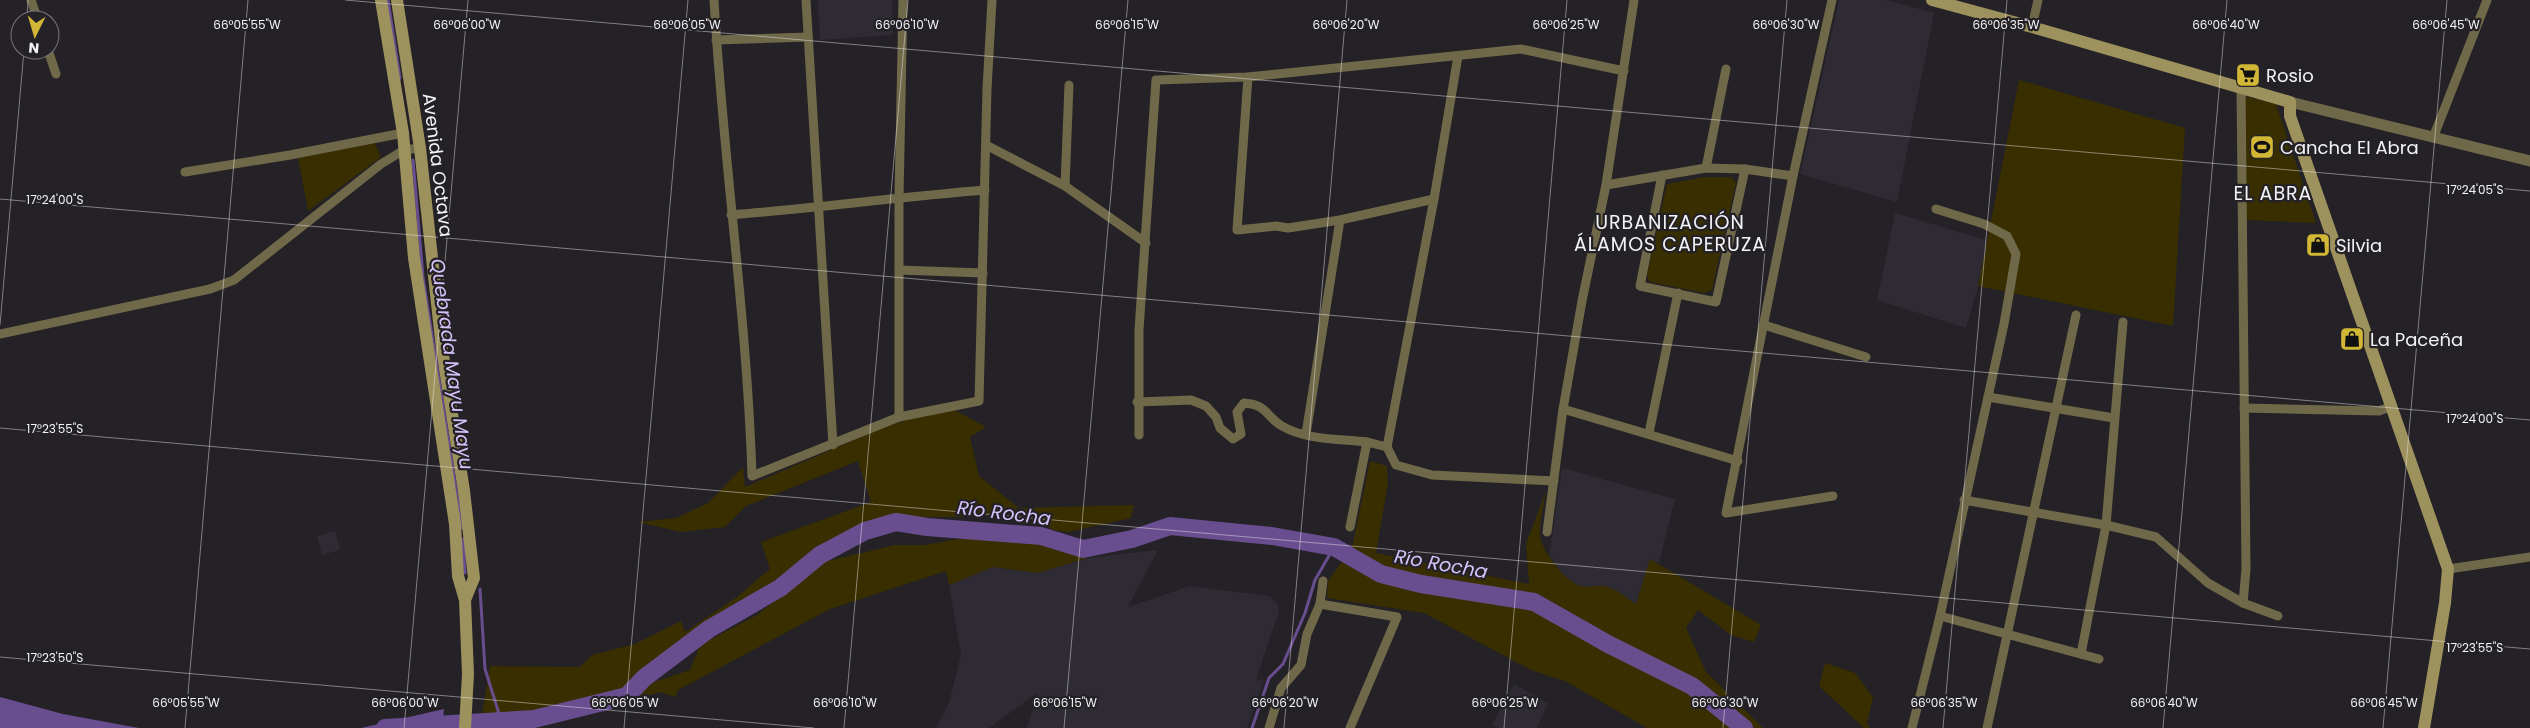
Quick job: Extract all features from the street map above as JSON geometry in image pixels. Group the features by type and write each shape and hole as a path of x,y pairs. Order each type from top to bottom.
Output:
{"main road":[{"name":"Avenida Octava","path":"381,0 403,133 417,276 455,524 458,576 465,600 468,674 464,728"},
{"name":"Avenida Octava","path":"396,0 420,148 442,349 464,491 474,578 465,600"},
{"path":"1932,0 2241,86 2290,102 2290,116 2448,569 2445,603 2424,728"}],"street":[{"path":"714,0 731,215 749,386 752,476 834,445 899,417 979,400 992,0"},
{"path":"806,0 834,445"},
{"path":"899,417 899,197 903,0"},
{"path":"1547,532 1563,409 1582,301 1606,185 1634,0"},
{"path":"1832,0 1793,176 1738,461 1726,513 1834,496"},
{"path":"2032,27 2038,0"},
{"path":"2433,138 2487,0"},
{"path":"716,40 808,37"},
{"path":"1139,435 1137,402 1138,330 1146,243 1156,80 1248,77 1521,49 1624,71"},
{"path":"1458,56 1434,199 1387,447 1396,465 1432,476 1554,481"},
{"path":"51,60 56,74"},
{"path":"1706,168 1726,68"},
{"path":"1248,77 1237,230 1276,226 1288,228 1340,220 1434,199"},
{"path":"1065,186 1069,85"},
{"path":"2241,86 2246,569 2243,603"},
{"path":"2290,102 2530,161"},
{"path":"185,172 290,155 403,133"},
{"path":"986,145 1065,186 1146,243"},
{"path":"0,334 210,289 234,280 374,169 404,150 420,148"},
{"path":"1606,185 1706,168 1745,170 1793,176"},
{"path":"1662,175 1640,286 1716,302 1745,170"},
{"path":"731,215 818,208 899,197 985,190"},
{"path":"1912,728 1940,616 2004,324 2016,254 2007,236 1984,224 1936,209"},
{"path":"1306,434 1340,220"},
{"path":"899,270 983,273"},
{"path":"1650,433 1678,294"},
{"path":"1987,728 2035,514 2076,316"},
{"path":"2081,654 2106,525 2123,322"},
{"path":"1764,325 1866,357"},
{"path":"1988,397 2114,418"},
{"path":"1137,402 1191,400 1206,406 1216,417 1220,428 1233,439 1240,434 1237,412 1244,403 1258,404 1282,426 1306,434 1367,442 1387,447"},
{"path":"2244,408 2379,411 2392,406"},
{"path":"1563,409 1650,433 1738,461"},
{"path":"1350,527 1367,442"},
{"path":"1964,500 2106,525 2156,537 2208,582 2243,603 2278,616"},
{"path":"2448,569 2530,557"},
{"path":"1269,728 1281,688 1301,665 1307,634 1320,604 1323,582"},
{"path":"1320,604 1397,617 1350,728"},
{"path":"1940,616 2099,659"}],"shaded area":[{"path":"818,0 892,0 893,35 820,40"},
{"path":"1839,0 1887,0 1934,13 1897,202 1800,174"},
{"path":"2019,80 2185,128 2173,326 1978,286"},
{"path":"2244,96 2276,104 2316,223 2246,220"},
{"path":"375,143 381,157 308,211 298,158"},
{"path":"1705,177 1731,177 1736,183 1712,290 1704,293 1650,282 1647,275 1667,184"},
{"path":"1895,213 1987,240 1978,286 1966,328 1877,300"},
{"path":"949,407 986,427 970,437 979,476 1019,508 971,517 898,517 865,524 817,549 775,582 683,639 638,675 622,692 532,712 482,715 490,666 580,667 592,655 635,644 681,621 685,632 737,597 770,569 761,542 871,502 858,461 746,506 725,527 681,532 638,522 676,518 708,503 743,467 745,487 882,428"},
{"path":"1370,461 1387,466 1388,483 1376,553 1529,584 1526,544 1546,491 1540,536 1545,549 1555,565 1574,583 1583,587 1607,587 1636,604 1650,559 1761,625 1754,642 1731,635 1698,610 1686,628 1706,672 1763,728 1755,728 1698,682 1534,596 1405,574 1382,567 1352,548"},
{"path":"1562,468 1675,499 1659,563 1650,560 1636,604 1613,589 1603,586 1583,587 1573,584 1549,556"},
{"path":"1134,505 1131,518 1069,532 1053,530 1019,508"},
{"path":"335,531 340,550 322,555 317,536"},
{"path":"964,538 1037,542 1087,558 1038,573 993,567 949,585 946,571 830,609 678,690 675,697 660,692 634,700 648,684 690,670 700,645 757,615 823,562 895,545 925,545"},
{"path":"1158,550 1128,607 1190,586 1269,596 1278,605 1279,611 1256,679 1264,681 1247,728 1027,728 1038,692 989,728 936,728 949,703 961,654 949,585 993,567 1038,573 1087,558"},
{"path":"1344,559 1383,580 1535,608 1687,689 1738,728 1647,728 1567,682 1531,670 1424,613 1327,598 1328,581"},
{"path":"1825,663 1855,673 1873,697 1867,723 1870,728 1864,728 1819,686"},
{"path":"1514,684 1548,703 1537,728 1498,728 1492,725"},
{"path":"0,697 63,714 139,728 0,728"},
{"path":"444,709 442,728 361,728"}],"waterway":[{"name":"Quebrada Mayu Mayu","path":"388,0 400,78"},
{"name":"Quebrada Mayu Mayu","path":"413,160 423,277 462,528"},
{"name":"Río Rocha","path":"385,728 534,719 627,696 644,678 709,629 780,588 820,555 865,531 896,522 927,527 1041,536 1083,549 1132,539 1170,526 1272,536 1334,547 1381,574 1421,584 1534,602 1608,644 1692,686 1744,728"},
{"name":"Quebrada Mayu Mayu","path":"463,539 465,573"},
{"path":"1252,728 1269,678 1283,664 1305,613 1315,580 1334,547"},
{"name":"Quebrada Mayu Mayu","path":"480,589 485,669 501,720"},
{"name":"Río Rocha","path":"487,728 488,721"}],"place":[{"name":"Rosio","path":"2248,75"},
{"name":"Cancha El Abra","path":"2262,147"},
{"name":"Silvia","path":"2318,245"},
{"name":"La Paceña","path":"2352,339"}],"district":[{"name":"EL ABRA","path":"2273,193"},
{"name":"URBANIZACIÓN ÁLAMOS CAPERUZA","path":"1670,233"}]}
